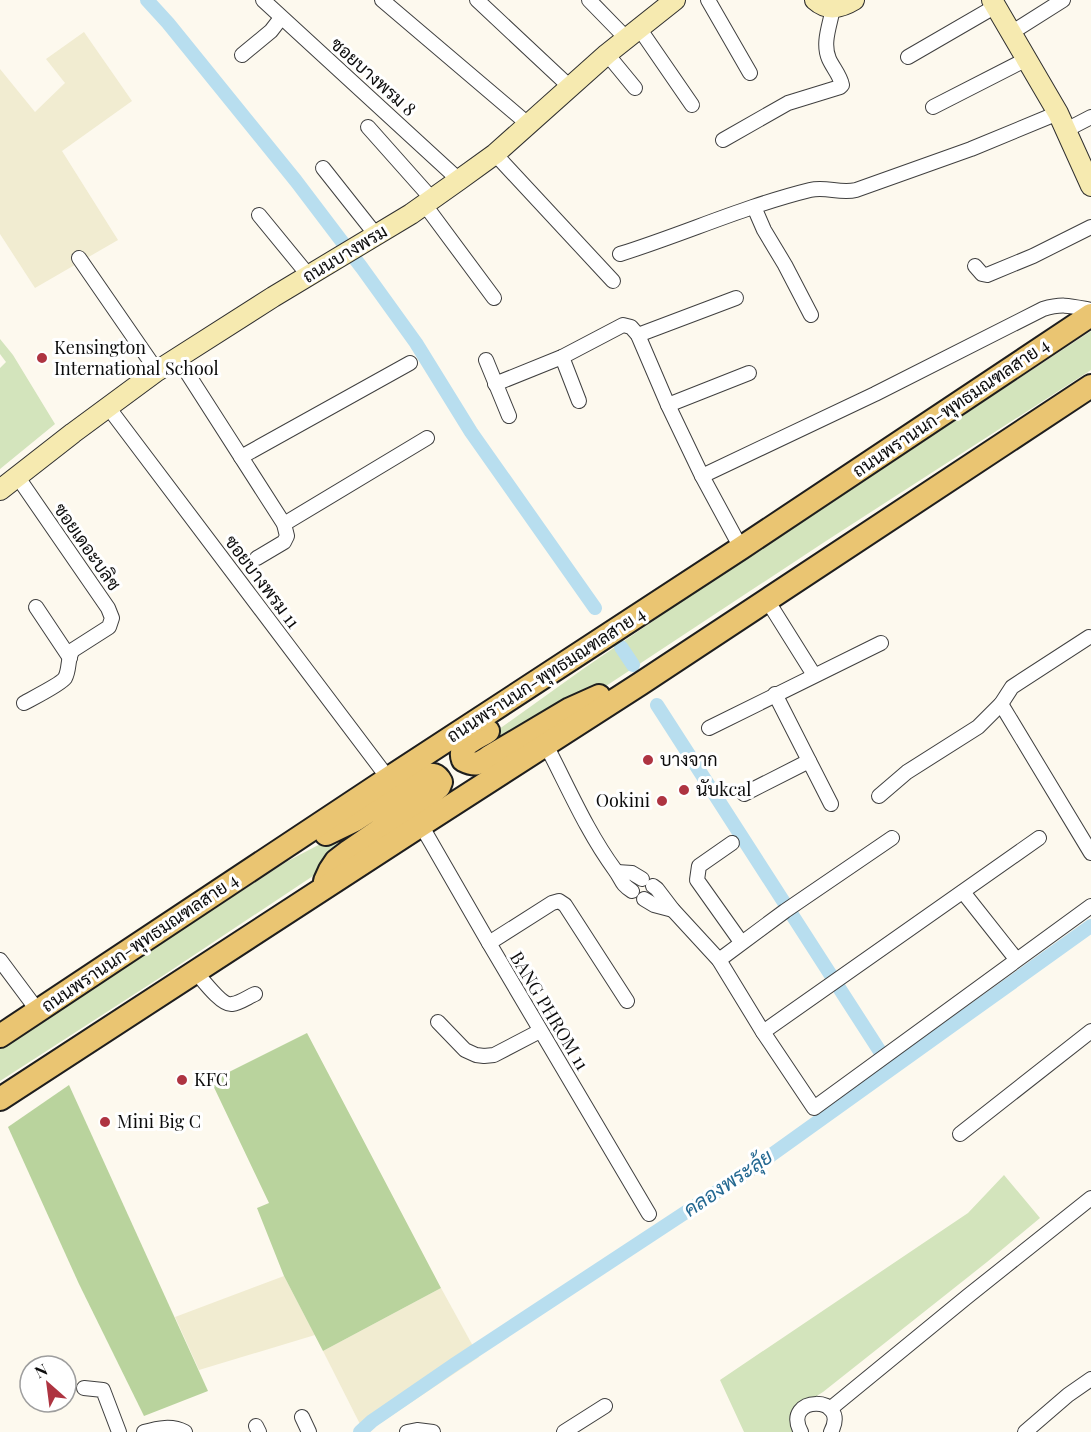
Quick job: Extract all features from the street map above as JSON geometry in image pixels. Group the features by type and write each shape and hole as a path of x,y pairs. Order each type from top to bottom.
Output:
{"main road":[{"name":"ถนนพรานนก-พุทธมณฑลสาย 4","path":"0,1036 1091,315"},
{"path":"0,1099 633,689 1091,386"},
{"path":"587,648 578,662 559,681 462,748 463,760 479,764 594,697 633,689"},
{"path":"287,845 304,842 355,820 424,776 432,774 438,777 441,782 439,788 336,861 321,890"}],"street":[{"name":"ซอยบางพรม 8","path":"262,0 459,180"},
{"path":"382,0 528,124"},
{"path":"477,0 570,87"},
{"path":"590,0 632,33 692,105"},
{"name":"ถนนบางพรม","path":"0,490 177,357 376,236 495,154 607,54 675,0"},
{"path":"708,0 750,73"},
{"path":"723,140 788,103 842,85 825,46 824,4 848,3 854,0"},
{"path":"1011,33 1063,0"},
{"path":"908,57 994,3 1062,121 1091,186"},
{"path":"242,55 271,32 281,18"},
{"path":"607,54 635,88"},
{"path":"933,107 1027,59"},
{"path":"620,254 754,207 818,188 847,192 856,190 971,149 1062,121 1091,117"},
{"path":"368,128 428,202 494,298"},
{"path":"495,154 613,281"},
{"path":"323,168 376,236"},
{"path":"754,207 764,230 811,315"},
{"path":"259,215 309,276"},
{"path":"975,266 982,274 987,275 1033,256 1091,227"},
{"path":"79,258 157,371"},
{"path":"638,335 736,298"},
{"path":"702,476 875,394 1043,309 1063,304 1091,310"},
{"path":"495,384 562,357 623,326 630,327 638,335 702,476 741,548"},
{"path":"177,357 284,524 288,536 284,542 257,558"},
{"path":"562,357 579,401"},
{"path":"486,360 508,416"},
{"path":"241,456 410,363"},
{"path":"668,405 749,373"},
{"name":"ซอยบางพรม 11","path":"108,407 388,778"},
{"path":"284,524 427,438"},
{"name":"ซอยเดอะบลิซ","path":"17,476 108,608 112,618 109,627 73,650 64,680 24,704"},
{"path":"767,600 814,675"},
{"path":"36,607 70,658"},
{"path":"879,796 907,772 978,727 1001,704 1012,687 1089,637"},
{"path":"710,728 880,643"},
{"path":"776,694 831,804"},
{"path":"1001,704 1091,853"},
{"path":"546,745 600,849 617,872 623,886 632,891"},
{"path":"744,794 809,761"},
{"name":"BANG PHROM 11","path":"421,825 649,1214"},
{"path":"1079,834 1091,826"},
{"path":"718,960 892,838"},
{"path":"763,1032 1039,838"},
{"path":"732,843 699,866 697,880 741,942"},
{"path":"617,872 632,873 657,889 718,960 814,1107 1091,906"},
{"path":"963,892 1016,959"},
{"path":"644,899 654,905 673,910"},
{"path":"489,944 552,903 559,901 565,905 627,1001"},
{"path":"0,960 38,1011"},
{"path":"195,971 227,1004 255,994"},
{"path":"438,1022 465,1050 484,1056 494,1055 540,1031"},
{"path":"960,1134 1091,1030"},
{"path":"830,1409 1091,1198"},
{"path":"1025,1432 1068,1395 1091,1379"},
{"path":"84,1388 103,1390 119,1432"},
{"path":"801,1432 797,1421 800,1412 811,1403 816,1403 830,1409 835,1422 832,1432"},
{"path":"564,1432 605,1406"},
{"path":"302,1418 309,1432"},
{"path":"144,1432 171,1427 185,1432"},
{"path":"407,1432 417,1430 433,1432"}],"shaded area":[{"path":"84,32 132,101 62,151 118,240 35,288 0,234 0,69 35,112 65,83 46,59"},
{"path":"284,1276 315,1335 199,1370 175,1317"},
{"path":"441,1288 479,1357 364,1432 323,1351"}],"green space":[{"path":"1091,331 1091,370 603,688 476,759 471,753 481,742 583,669 716,578"},
{"path":"0,339 13,355 55,424 0,469 0,368 6,362 0,354"},
{"path":"413,788 319,872 0,1081 0,1049 286,862 347,830"},
{"path":"307,1033 441,1288 323,1351 284,1276 257,1208 269,1203 211,1081"},
{"path":"69,1085 208,1391 144,1416 79,1284 8,1127"},
{"path":"1004,1175 1040,1218 823,1392 794,1410 790,1417 793,1432 744,1432 720,1380 968,1213"}],"waterway":[{"path":"147,0 296,181 362,268 416,343 471,432 595,608"},
{"path":"621,647 633,665"},
{"path":"657,705 890,1067"},
{"name":"คลองพระลุ้ย","path":"360,1432 372,1421 455,1364 753,1168 1091,926"}],"place":[{"name":"Kensington International School","path":"42,358"},
{"name":"บางจาก","path":"648,760"},
{"name":"นับkcal","path":"684,790"},
{"name":"Ookini","path":"662,801"},
{"name":"KFC","path":"182,1080"},
{"name":"Mini Big C","path":"105,1122"}]}
